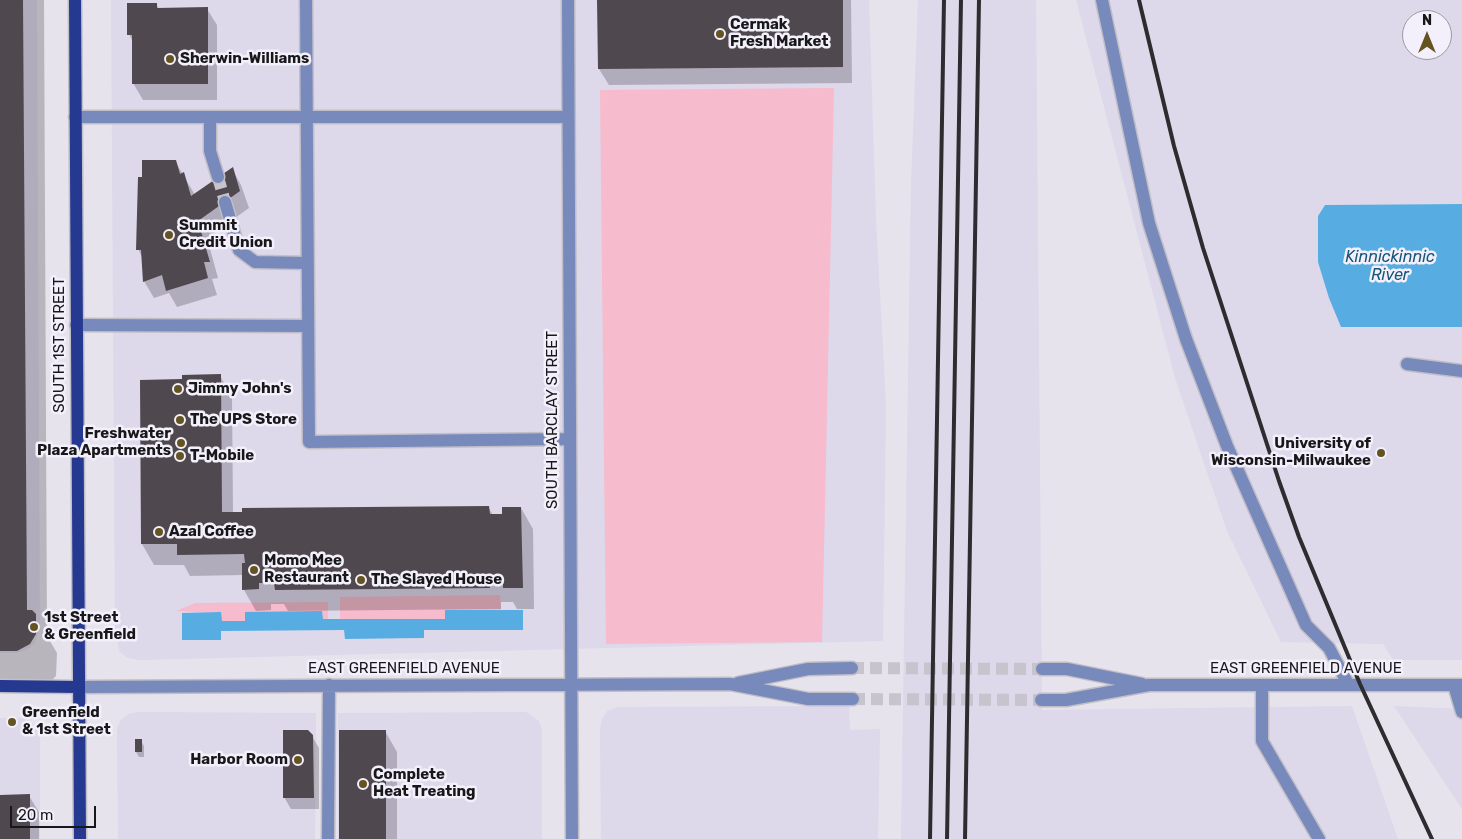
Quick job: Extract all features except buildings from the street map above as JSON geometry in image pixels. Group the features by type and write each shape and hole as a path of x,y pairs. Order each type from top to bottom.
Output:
{"main road":[{"name":"SOUTH 1ST STREET","path":"75,0 80,839"},
{"path":"0,686 78,687"}],"street":[{"path":"306,0 309,442 570,439"},
{"name":"SOUTH BARCLAY STREET","path":"568,0 572,839"},
{"path":"1102,0 1148,223 1186,339 1227,446 1306,625 1329,648 1348,684"},
{"path":"75,117 568,117"},
{"path":"210,117 210,151 218,177"},
{"path":"225,202 239,250 255,262 307,263"},
{"path":"76,325 308,326"},
{"path":"1407,364 1462,371"},
{"name":"EAST GREENFIELD AVENUE","path":"78,687 730,684 808,669 852,668"},
{"name":"EAST GREENFIELD AVENUE","path":"1042,669 1067,669 1149,686"},
{"name":"EAST GREENFIELD AVENUE","path":"730,684 808,699 852,699"},
{"path":"1458,685 1462,712"},
{"name":"EAST GREENFIELD AVENUE","path":"1041,700 1066,700 1149,686 1458,685"},
{"path":"328,839 329,686"},
{"path":"1262,686 1262,741 1319,839"}],"shaded area":[{"path":"0,0 37,0 40,627 34,644 27,650 16,653 0,653"},
{"path":"111,0 869,0 876,220 886,405 883,641 140,660 128,658 120,652 115,632"},
{"path":"918,0 1036,0 1042,710 1352,706 1398,839 901,839 911,184"},
{"path":"1076,0 1462,0 1462,204 1325,205 1318,216 1318,261 1341,327 1462,327 1462,660 1393,660 1383,644 1281,642 1227,531 1175,378"},
{"path":"834,88 822,642 606,644 600,90"},
{"path":"500,595 501,610 445,610 445,619 340,619 340,597"},
{"path":"328,602 328,619 322,619 322,612 245,612 245,621 221,621 221,613 176,611 195,603"},
{"path":"849,706 850,730 880,729 878,839 601,839 600,730 602,719 607,711 618,707"},
{"path":"1394,706 1462,709 1462,809"},
{"path":"138,712 316,713 315,839 118,839 117,728 121,720 129,714"},
{"path":"526,712 539,721 542,730 542,839 338,839 338,713"},
{"path":"0,718 25,718 38,728 40,737 40,839 0,839"}],"water":[{"name":"Kinnickinnic River","path":"1462,204 1462,327 1341,327 1329,298 1318,262 1318,216 1325,205"},
{"path":"445,610 523,610 523,630 424,630 424,638 345,639 344,630 221,631 221,640 182,640 182,613 221,612 222,621 245,621 245,612 322,611 323,619 445,619"}],"tunnel":[{"path":"218,177 225,202"},
{"path":"852,668 1042,669"},
{"path":"853,699 1041,700"}],"railway":[{"path":"930,839 944,0"},
{"path":"947,839 961,0"},
{"path":"965,839 979,0"},
{"path":"1139,0 1174,146 1203,248 1279,481 1299,537 1360,684 1432,839"}],"place":[{"name":"Cermak Fresh Market","path":"720,34"},
{"name":"Sherwin-Williams","path":"170,59"},
{"name":"Summit Credit Union","path":"169,235"},
{"name":"Jimmy John's","path":"178,389"},
{"name":"The UPS Store","path":"180,420"},
{"name":"Freshwater Plaza Apartments","path":"181,443"},
{"name":"University of Wisconsin-Milwaukee","path":"1381,453"},
{"name":"T-Mobile","path":"180,456"},
{"name":"Azal Coffee","path":"159,532"},
{"name":"Momo Mee Restaurant","path":"254,570"},
{"name":"The Slayed House","path":"361,580"},
{"name":"1st Street & Greenfield","path":"34,627"},
{"name":"Greenfield & 1st Street","path":"12,722"},
{"name":"Harbor Room","path":"298,760"},
{"name":"Complete Heat Treating","path":"363,784"}]}
